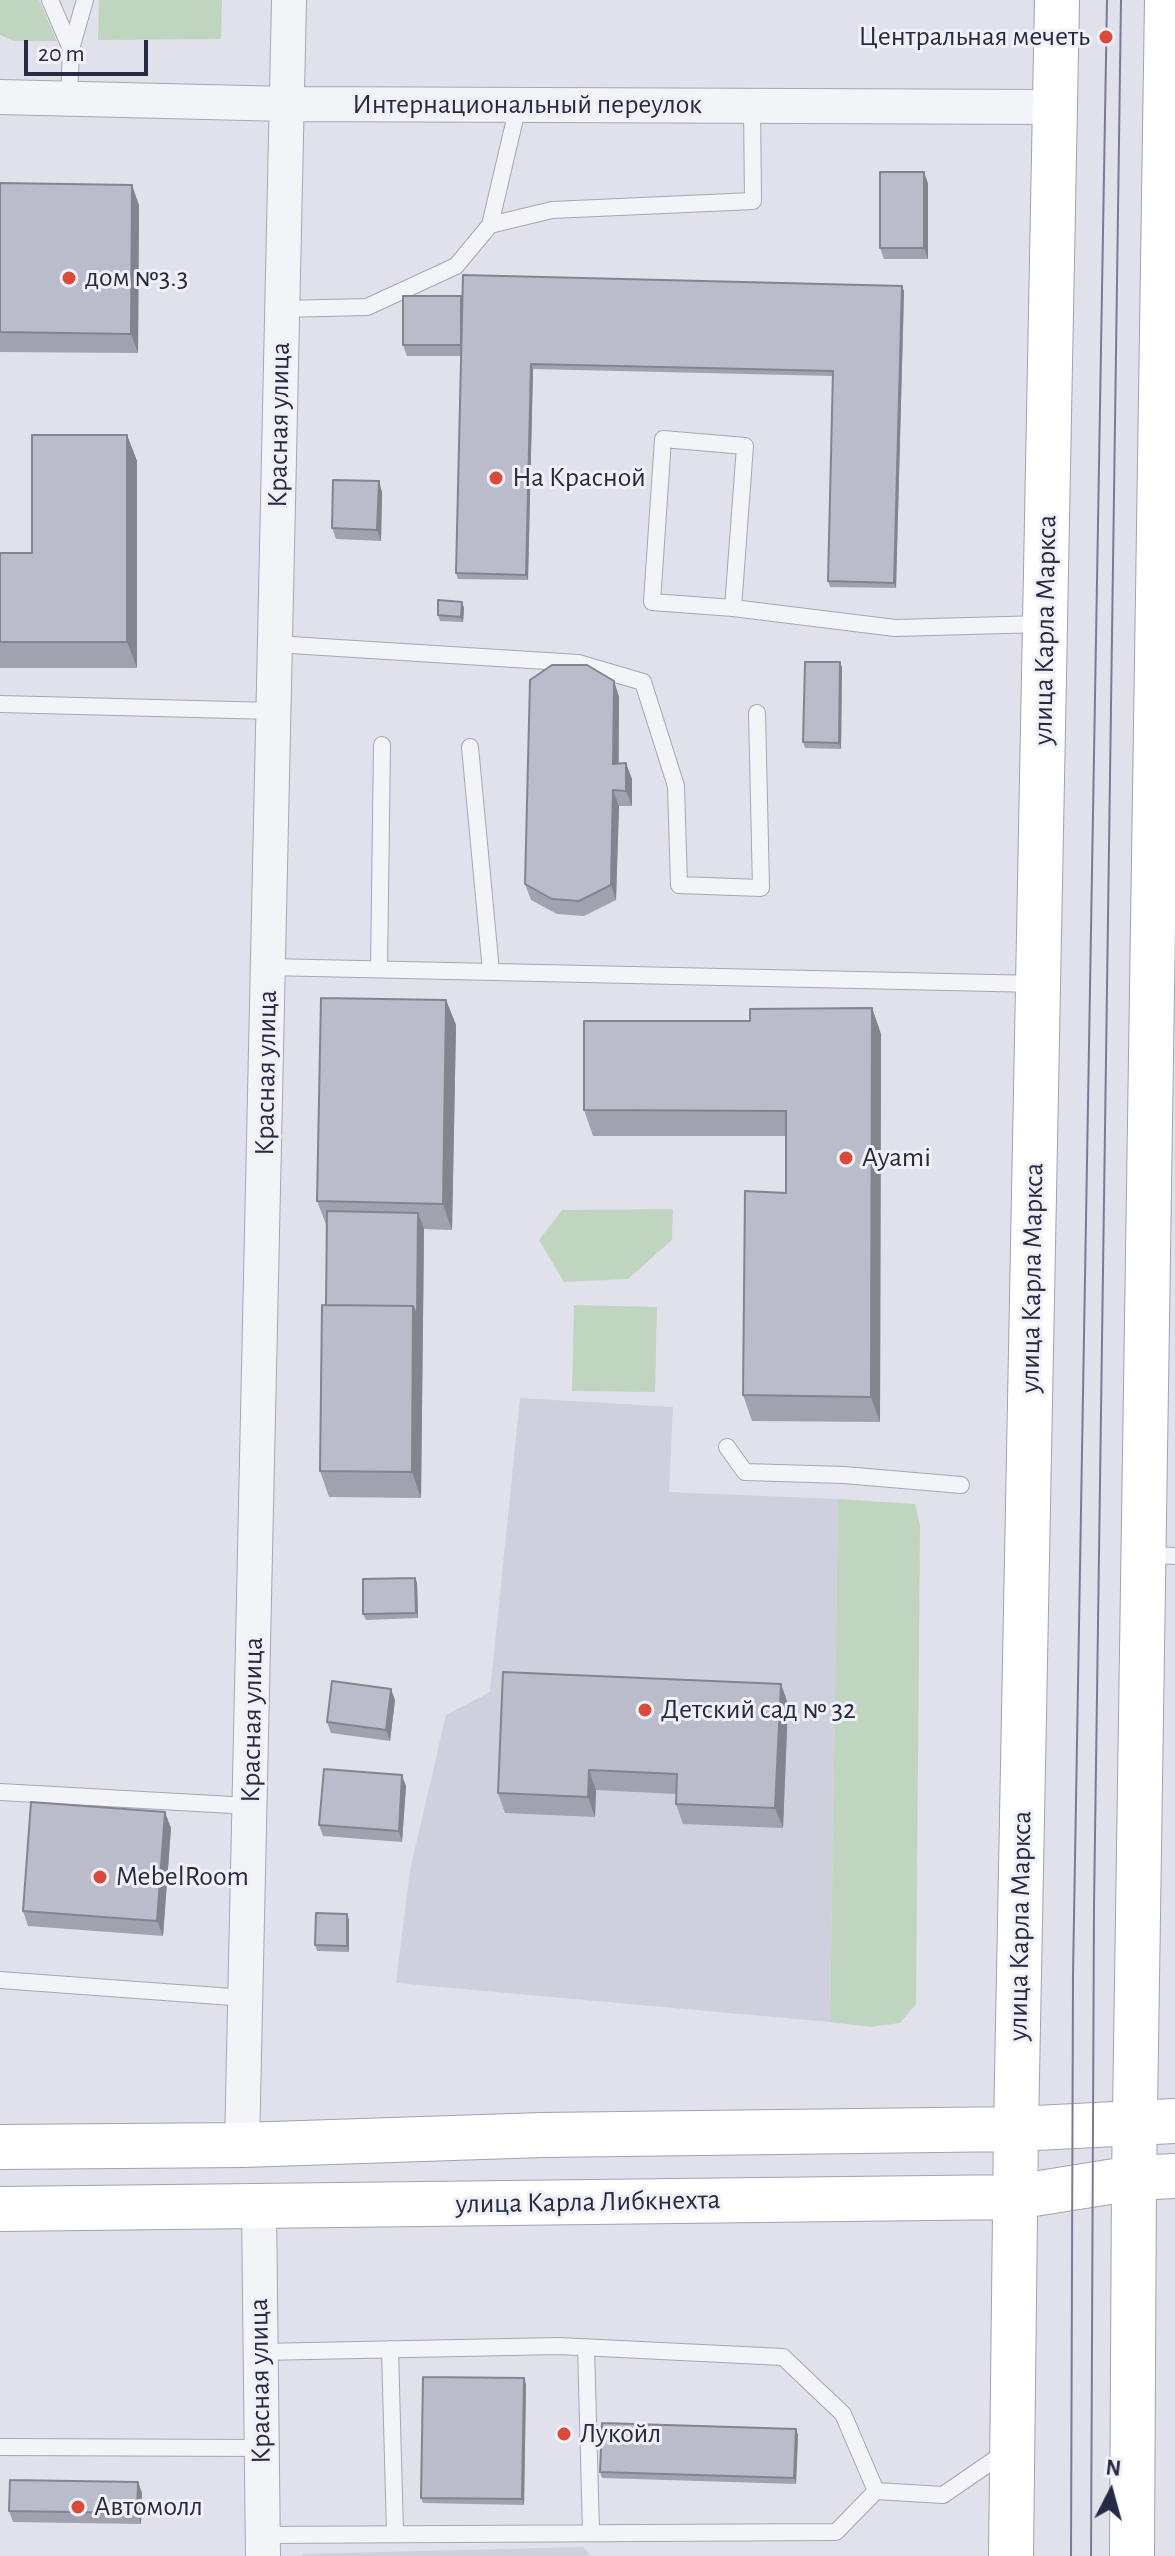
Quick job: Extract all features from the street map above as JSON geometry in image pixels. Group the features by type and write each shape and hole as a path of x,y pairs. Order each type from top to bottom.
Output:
{"main road":[{"name":"улица Карла Маркса","path":"1011,2556 1010,2449 1057,0"},
{"path":"1132,2556 1155,2122 1168,417 1167,0"},
{"path":"0,2147 1016,2129 1155,2122"},
{"name":"улица Карла Либкнехта","path":"0,2209 1015,2197 1154,2177"}],"street":[{"name":"Красная улица","path":"242,2145 289,0"},
{"name":"Интернациональный переулок","path":"0,97 287,104 1055,107"},
{"name":"Красная улица","path":"259,2207 263,2545"}],"lane":[{"path":"50,0 71,49"},
{"path":"69,98 71,49 85,0"},
{"path":"282,309 367,307 456,266 490,225 518,106"},
{"path":"490,225 552,210 753,201 752,107"},
{"path":"733,608 745,446 663,439 652,602 733,608 895,628 1045,624"},
{"path":"275,644 578,663 643,682 676,786 679,885 761,888 757,713"},
{"path":"0,704 273,711"},
{"path":"379,969 382,745"},
{"path":"470,747 491,971"},
{"path":"268,967 1038,984"},
{"path":"727,1447 745,1472 844,1475 961,1485"},
{"path":"0,1792 250,1816"},
{"path":"0,1980 246,1998"},
{"path":"260,2352 586,2347 783,2357 843,2414 876,2491"},
{"path":"586,2347 591,2531"},
{"path":"390,2349 395,2532"},
{"path":"0,2447 262,2448"},
{"path":"263,2545 395,2532 836,2532 876,2491 943,2495 1010,2449"}],"shaded area":[{"name":"Детский сад № 32","path":"520,1398 673,1407 669,1492 838,1499 830,2022 396,1983 410,1870 446,1715 490,1692"},
{"path":"583,2547 591,2556 302,2556 302,2554"}],"green space":[{"path":"0,0 39,0 57,41 14,41 0,35"},
{"path":"99,0 222,0 221,39 98,40"},
{"path":"673,1209 672,1240 628,1279 564,1282 539,1240 562,1210"},
{"path":"574,1305 657,1307 655,1392 572,1391"},
{"path":"838,1499 915,1504 920,1525 916,2004 900,2023 870,2027 830,2022"}],"building":[{"path":"880,172 924,172 924,248 880,248"},
{"name":"дом №3.3","path":"0,183 132,185 131,334 0,332"},
{"name":"На Красной","path":"463,275 902,286 894,583 828,581 833,371 531,364 526,575 456,573"},
{"path":"403,296 461,296 461,345 403,345"},
{"path":"32,435 127,435 127,642 0,642 0,553 32,553"},
{"path":"333,480 379,481 377,530 332,528"},
{"path":"438,600 462,602 461,617 438,615"},
{"path":"805,662 840,662 839,743 803,742"},
{"path":"552,665 587,665 614,681 613,764 626,763 626,791 613,790 611,885 579,901 552,899 525,884 530,680"},
{"path":"321,998 446,1000 443,1204 317,1201"},
{"path":"872,1008 871,1397 743,1395 745,1191 786,1193 786,1111 584,1110 584,1021 750,1021 750,1009"},
{"path":"327,1211 418,1213 417,1316 413,1306 326,1305"},
{"path":"322,1305 413,1306 412,1472 320,1471"},
{"path":"415,1578 416,1613 363,1614 363,1579"},
{"path":"503,1672 781,1684 775,1808 676,1804 677,1774 589,1770 588,1797 498,1793"},
{"path":"332,1681 391,1689 386,1730 327,1722"},
{"path":"324,1769 402,1775 399,1831 319,1825"},
{"name":"MebelRoom","path":"31,1802 165,1812 157,1921 23,1911"},
{"path":"316,1913 347,1914 347,1946 315,1945"},
{"path":"423,2377 524,2378 522,2499 421,2498"},
{"path":"602,2423 796,2429 794,2478 600,2472"},
{"name":"Автомолл","path":"10,2480 138,2482 137,2513 9,2511"}],"tram line":[{"path":"1071,2556 1073,1975 1107,0"},
{"path":"1091,2556 1094,1905 1121,0"}],"place":[{"name":"Центральная мечеть","path":"1106,37"},
{"name":"дом №3.3","path":"69,278"},
{"name":"На Красной","path":"496,478"},
{"name":"Ayami","path":"846,1158"},
{"name":"Детский сад № 32","path":"645,1710"},
{"name":"MebelRoom","path":"100,1877"},
{"name":"Лукойл","path":"564,2434"},
{"name":"Автомолл","path":"78,2507"}]}
